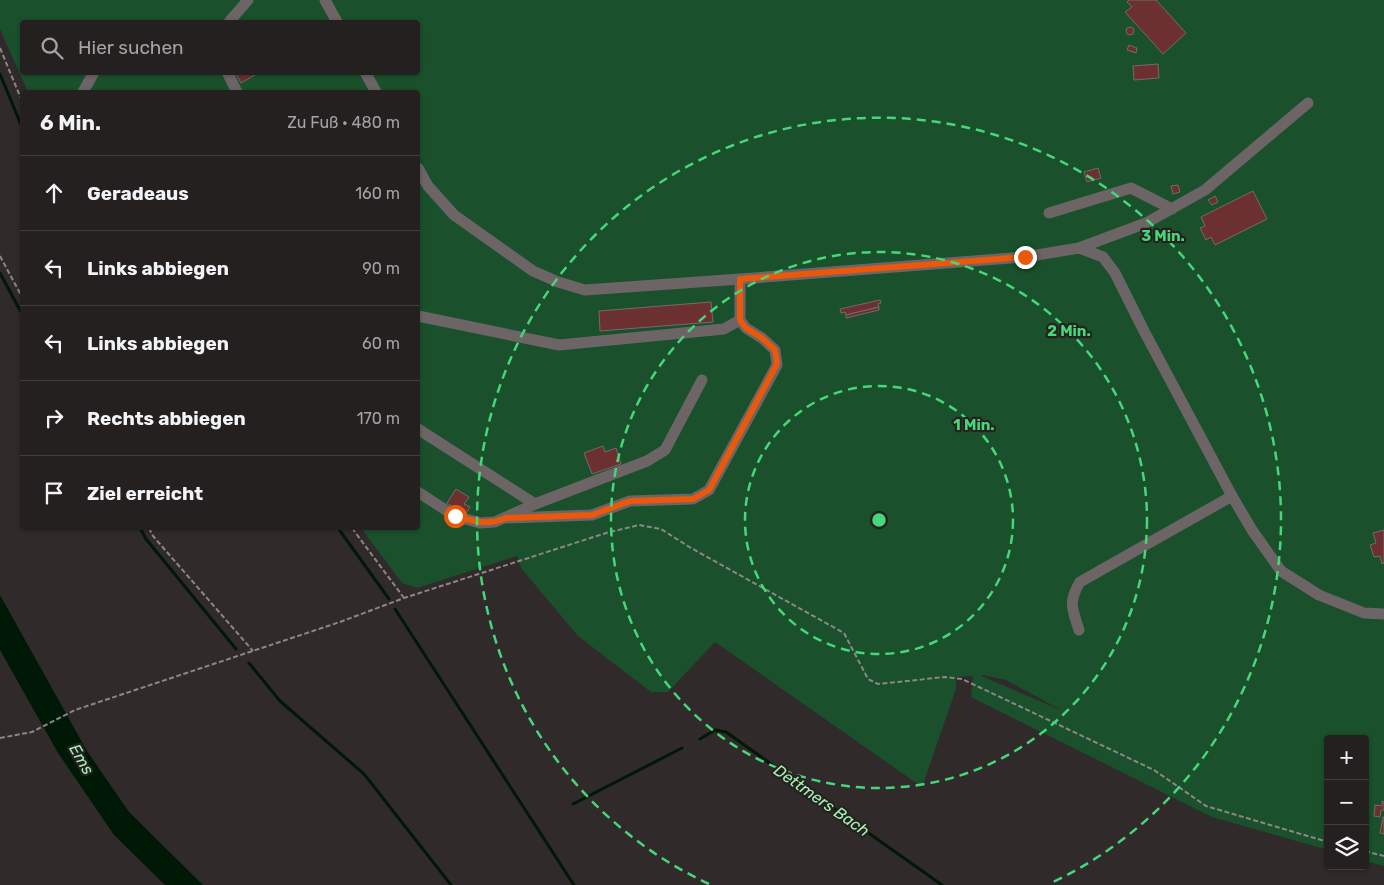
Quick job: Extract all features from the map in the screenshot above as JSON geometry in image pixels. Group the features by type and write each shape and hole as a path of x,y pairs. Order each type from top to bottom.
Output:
{"lane":[{"path":"231,20 248,0"},
{"path":"324,0 336,20"},
{"path":"84,90 92,75"},
{"path":"228,75 236,90"},
{"path":"367,75 375,90"},
{"path":"420,172 428,186 454,215 532,272 585,290 1025,257 1079,248 1146,223 1172,209 1205,190 1308,103"},
{"path":"1049,213 1131,188 1172,209"},
{"path":"1079,248 1103,257 1115,273 1232,496 1252,530 1281,570 1318,595 1364,613 1384,614"},
{"path":"506,518 592,515 630,501 693,499 709,490 777,364 775,350 762,338 746,328 740,320 740,279"},
{"path":"420,316 559,345 724,329 740,320"},
{"path":"420,493 455,516 480,523 495,522 506,518 535,504 646,461 665,450 702,380"},
{"path":"420,430 535,504"},
{"path":"1079,630 1073,612 1072,595 1080,582 1232,496"}],"path":[{"path":"0,48 20,96"},
{"path":"0,256 20,293"},
{"path":"0,738 32,732 75,710 340,622 404,598 606,533 639,525 662,529 691,548 844,634 868,679 878,684 945,677 962,679 1154,770 1206,806 1324,841"},
{"path":"150,530 153,536 253,651"},
{"path":"353,530 404,598"},
{"path":"1369,852 1384,856"}],"green space":[{"path":"0,0 1384,0 1384,866 1369,862 1369,735 1324,735 1324,849 1212,817 971,697 973,676 956,677 956,689 922,787 715,642 668,692 651,692 578,636 521,568 517,556 417,588 402,583 362,530 420,530 420,90 27,90 20,75 420,75 420,20 20,20 20,74 0,29","holes":["981,676 1006,680 1063,711"]}],"water":[{"name":"Ems","path":"0,595 87,751 129,812 203,885 165,885 114,835 58,753 0,650"}],"building":[{"path":"1129,0 1156,0 1186,33 1163,54 1125,12 1132,7 1127,2"},
{"path":"1130,27 1134,31 1130,35 1126,31"},
{"path":"1129,45 1137,48 1136,53 1127,50"},
{"path":"1158,64 1159,78 1134,80 1133,66"},
{"path":"237,75 255,75 241,83"},
{"path":"1098,168 1101,178 1087,182 1084,172"},
{"path":"1178,185 1180,192 1173,194 1171,186"},
{"path":"1253,191 1267,219 1215,245 1211,237 1206,240 1200,228 1205,226 1201,217"},
{"path":"1215,196 1218,202 1212,205 1208,200"},
{"path":"880,300 879,307 846,315 845,312 841,313 840,309"},
{"path":"711,302 713,322 600,331 599,311"},
{"path":"879,307 879,310 846,318 846,315"},
{"path":"603,446 605,452 616,448 621,464 592,474 584,453"},
{"path":"456,489 469,497 464,504 470,507 465,515 447,503"},
{"path":"1384,530 1384,563 1382,564 1380,556 1374,557 1370,545 1376,543 1373,533"},
{"path":"1382,801 1384,802 1384,810 1381,810 1380,817 1374,816 1375,805 1382,806"},
{"path":"1384,817 1384,834 1380,833"}],"waterway":[{"path":"0,74 20,122"},
{"path":"0,273 20,310"},
{"path":"141,530 146,539 236,649"},
{"path":"339,530 389,599"},
{"path":"395,609 574,885"},
{"path":"249,663 280,701 364,774 451,885"},
{"name":"Dettmers Bach","path":"700,739 715,730 726,732 942,885"},
{"name":"Dettmers Bach","path":"573,804 682,748"}],"route":[{"path":"455,516 480,523 495,522 506,518 592,515 630,501 693,499 709,490 777,364 775,350 762,338 746,328 740,320 740,279 1025,257"}]}
